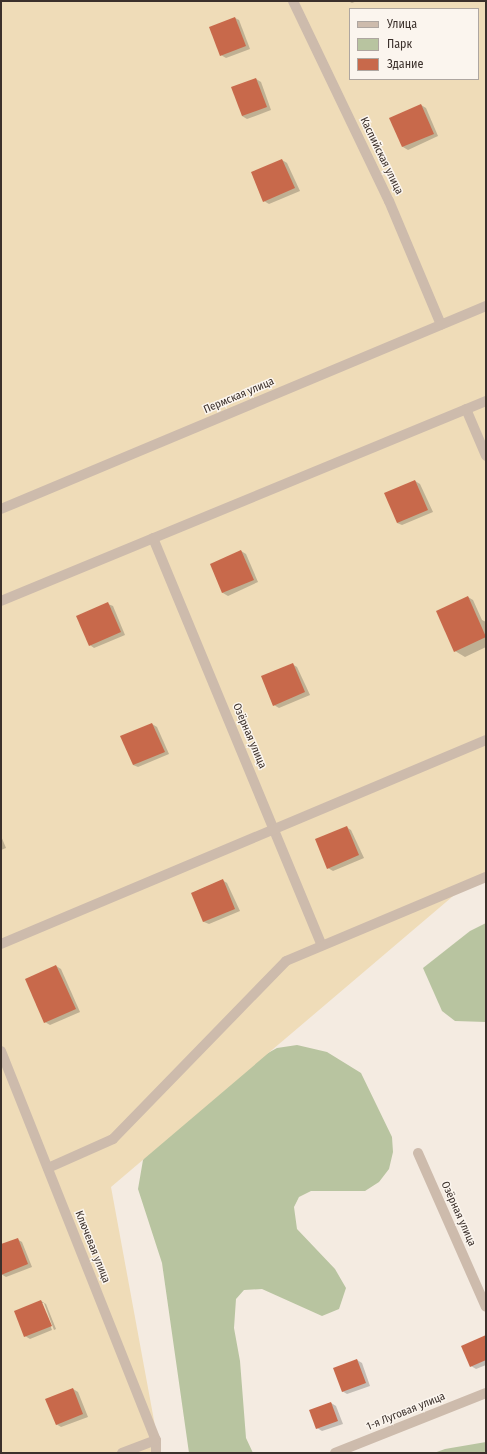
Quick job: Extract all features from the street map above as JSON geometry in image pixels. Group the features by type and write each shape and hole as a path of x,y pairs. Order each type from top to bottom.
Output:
{"street":[{"name":"Каспийская улица","path":"293,1 389,201 441,325"},
{"name":"Пермская улица","path":"1,509 486,306"},
{"path":"1,601 486,400"},
{"path":"466,409 486,456"},
{"name":"Озёрная улица","path":"153,538 322,944"},
{"path":"1,944 486,740"},
{"path":"48,1168 113,1139 286,961 322,944 486,877"},
{"name":"Ключевая улица","path":"1,1051 156,1440 156,1453"},
{"name":"Озёрная улица","path":"418,1153 486,1307"},
{"name":"1-я Луговая улица","path":"334,1453 486,1393"},
{"path":"122,1453 156,1440"}],"green space":[{"path":"486,923 486,1022 455,1021 442,1011 423,968 470,931"},
{"path":"297,1045 327,1052 361,1073 392,1137 393,1152 389,1169 379,1182 365,1191 311,1191 299,1197 294,1207 297,1229 335,1269 346,1288 339,1309 322,1316 262,1289 244,1290 236,1299 234,1328 240,1361 246,1438 253,1453 189,1453 162,1263 138,1189 143,1160 153,1141 234,1072 277,1048"},
{"path":"486,1442 486,1453 434,1453 445,1449"}],"sand":[{"path":"1,1 486,1 486,878 459,891 111,1187 160,1453 1,1453"}],"building":[{"path":"235,17 246,46 220,56 209,27"},
{"path":"256,78 267,107 242,116 231,87"},
{"path":"421,104 434,134 402,147 389,118"},
{"path":"282,159 295,188 263,202 251,172"},
{"path":"415,480 428,510 397,523 384,493"},
{"path":"241,550 254,580 222,593 210,564"},
{"path":"468,596 486,637 454,652 436,611"},
{"path":"108,602 121,632 89,646 76,616"},
{"path":"293,663 305,692 273,706 261,676"},
{"path":"152,723 165,752 133,765 120,736"},
{"path":"347,826 359,855 327,869 315,839"},
{"path":"223,879 235,909 203,922 191,893"},
{"path":"56,965 76,1009 44,1023 25,979"},
{"path":"18,1238 28,1264 1,1275 1,1244"},
{"path":"41,1300 52,1326 24,1337 14,1311"},
{"path":"486,1335 486,1360 470,1367 461,1346"},
{"path":"357,1359 366,1383 342,1392 333,1368"},
{"path":"73,1388 83,1414 56,1425 45,1399"},
{"path":"331,1402 338,1421 316,1429 309,1410"}]}
